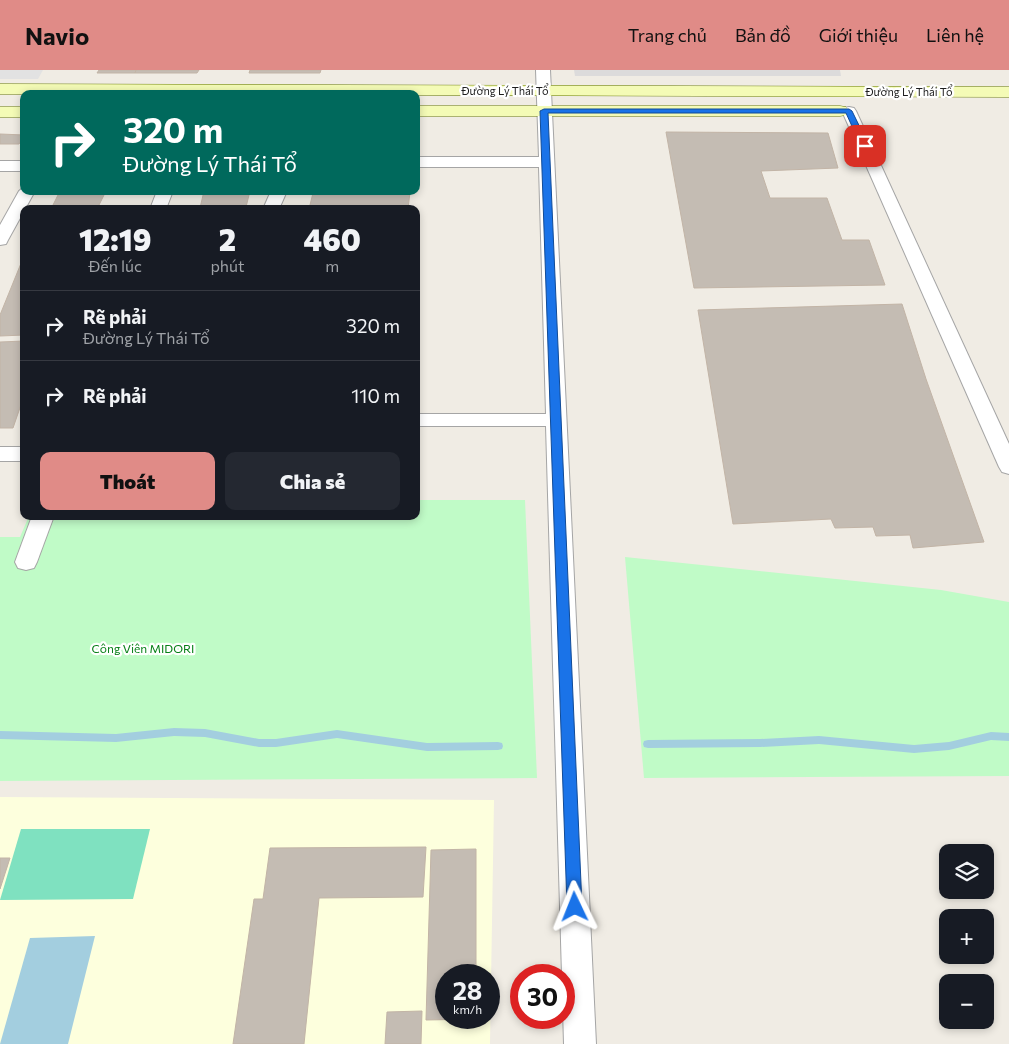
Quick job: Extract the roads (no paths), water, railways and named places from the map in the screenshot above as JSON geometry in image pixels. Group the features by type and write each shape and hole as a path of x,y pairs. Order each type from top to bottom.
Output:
{"street":[{"name":"Đường Lý Thái Tổ","path":"0,90 20,90"},
{"name":"Đường Lý Thái Tổ","path":"420,91 1009,92"},
{"name":"Đường Lý Thái Tổ","path":"420,110 544,91 868,111"},
{"path":"544,91 580,1044"},
{"path":"849,111 1009,467"},
{"path":"0,112 20,112"},
{"path":"420,162 546,162"},
{"path":"0,166 20,166"},
{"path":"0,240 25,195"},
{"path":"420,420 556,420"},
{"path":"0,454 20,454"},
{"path":"26,562 42,520"}],"water":[{"path":"95,936 68,1044 0,1044 30,938"}],"waterway":[{"path":"0,735 116,738 174,732 205,733 259,743 276,743 337,734 427,747 498,746"},
{"path":"648,744 760,743 819,740 914,749 949,746 991,736 1009,737"}],"park label":[{"name":"Công Viên MIDORI","path":"143,649"}]}
